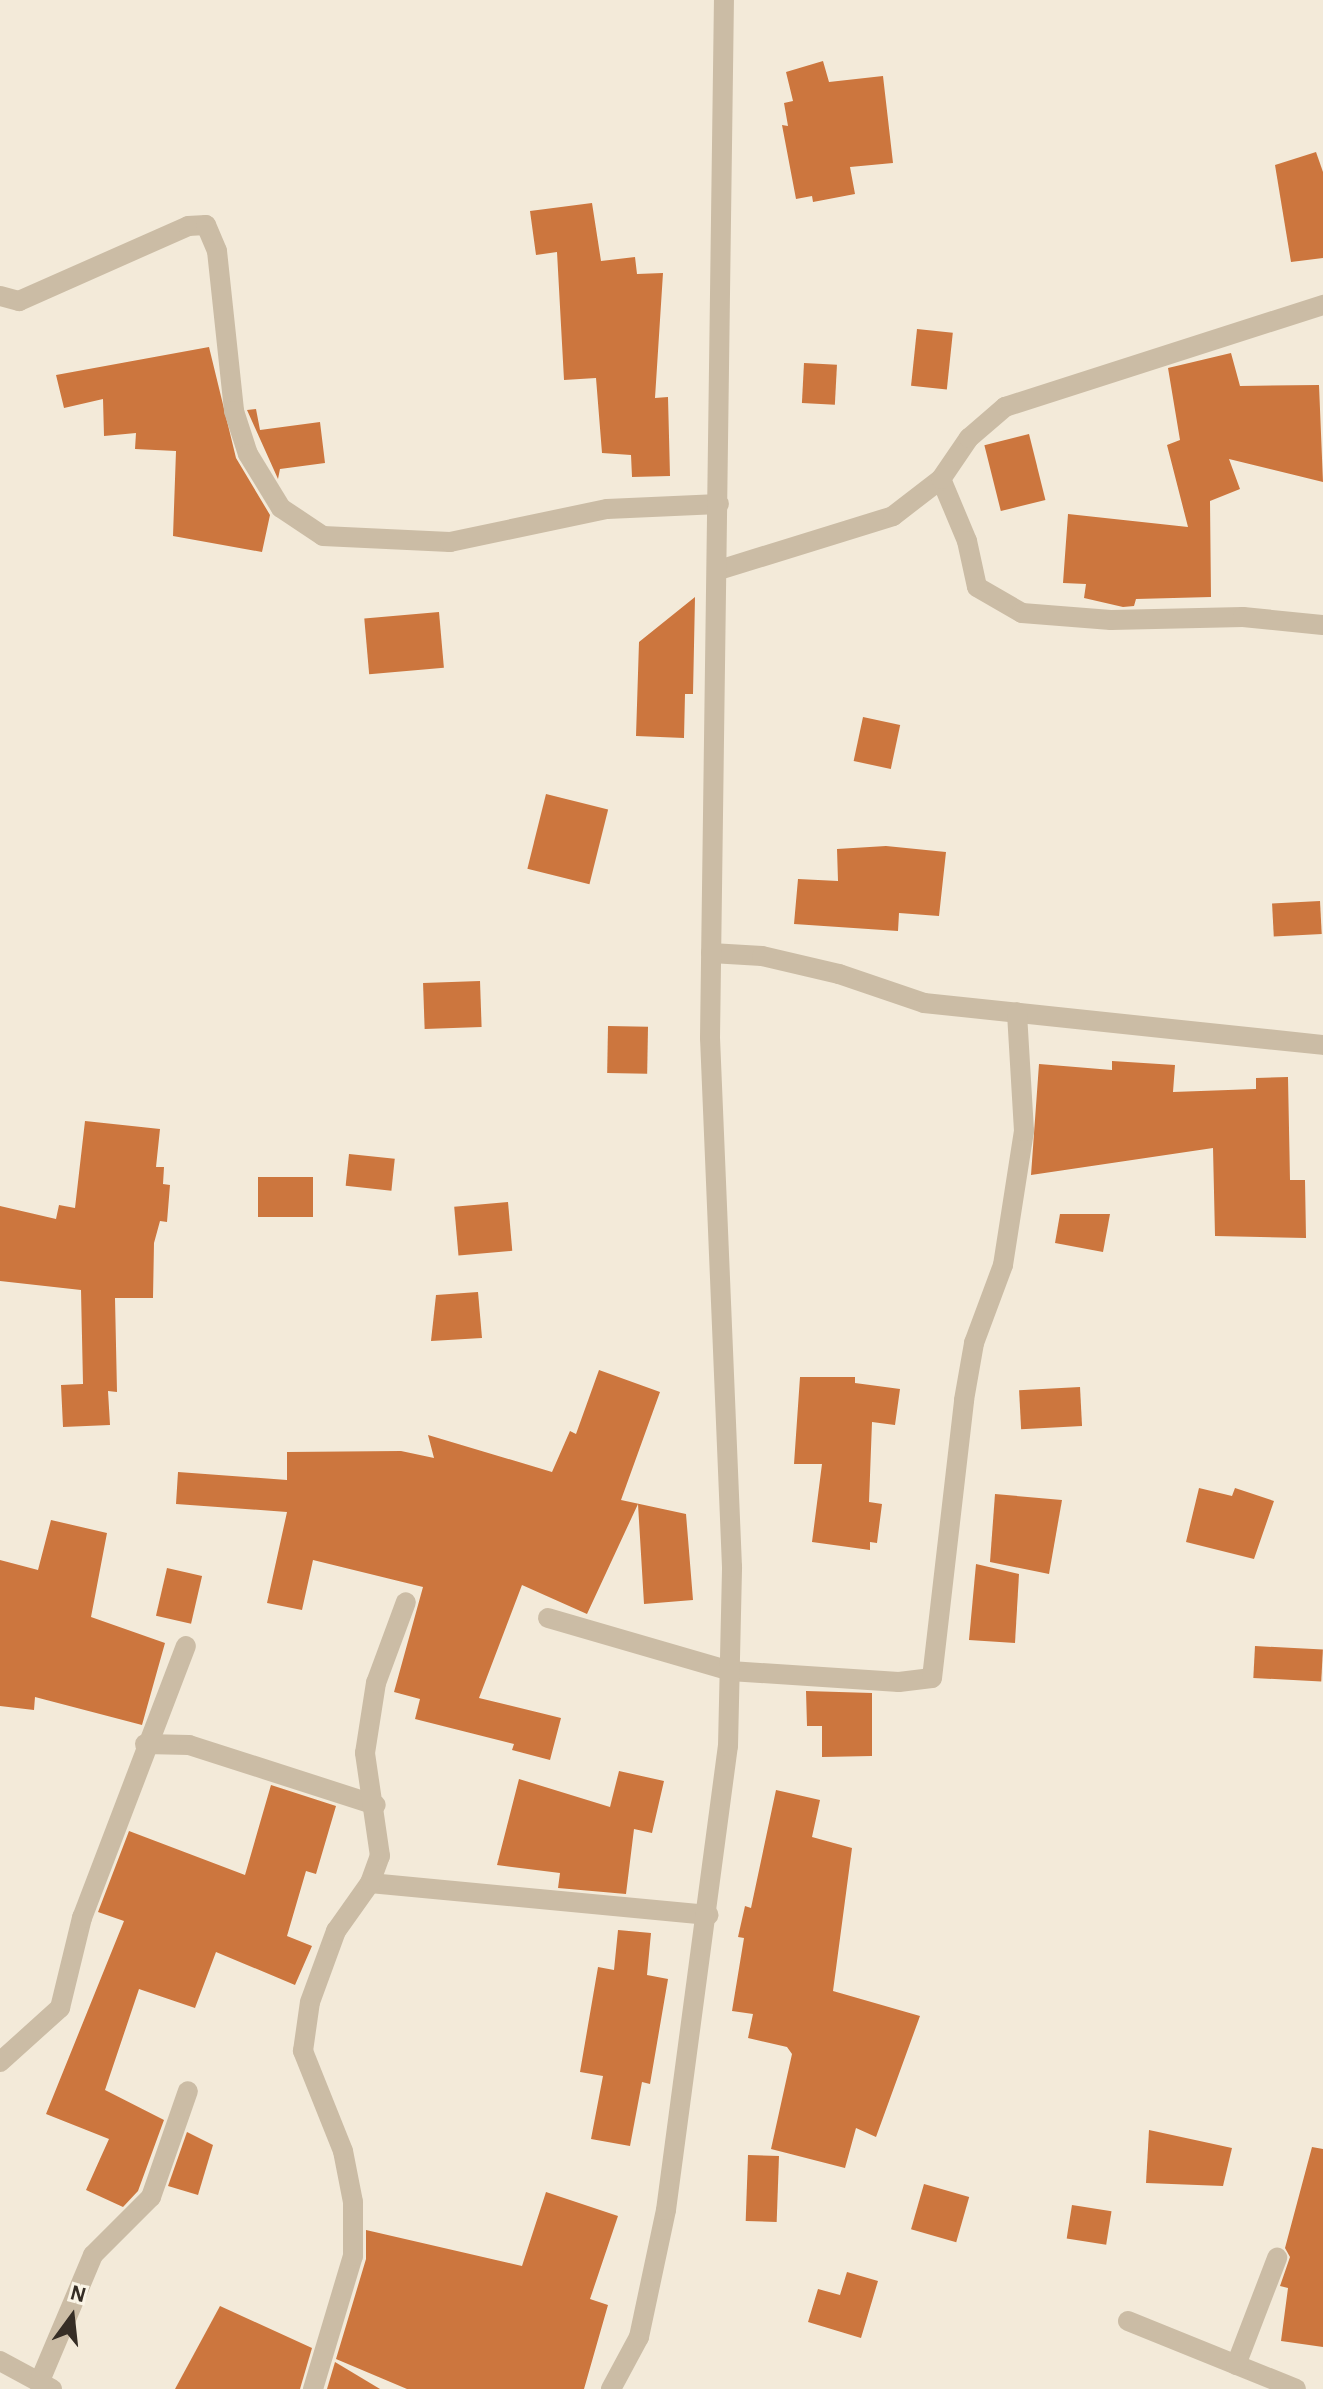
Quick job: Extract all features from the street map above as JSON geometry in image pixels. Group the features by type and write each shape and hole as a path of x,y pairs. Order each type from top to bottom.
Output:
{"street":[{"path":"611,2389 639,2337 666,2210 708,1915 728,1746 732,1567 711,953 719,570 724,0"},
{"path":"0,296 19,301 188,226 206,225 217,251 234,411 248,454 281,508 323,536 450,542 607,509 719,504"},
{"path":"719,570 893,516 941,479 969,438 1005,407 1323,305"},
{"path":"941,479 967,541 977,587 1022,613 1111,620 1243,617 1323,625"},
{"path":"711,953 762,956 839,974 924,1003 1323,1045"},
{"path":"548,1618 730,1671 899,1682 932,1678 974,1343 1003,1265 1024,1131 1017,1012"},
{"path":"313,2389 353,2256 353,2202 343,2151 303,2051 310,2002 336,1931 370,1883 380,1856 376,1805 365,1753 376,1683 406,1602"},
{"path":"0,2062 60,2008 82,1918 145,1744 186,1646"},
{"path":"145,1744 189,1745 376,1805"},
{"path":"370,1883 708,1915"},
{"path":"0,2361 46,2386 93,2255 151,2197 188,2091"},
{"path":"1236,2365 1277,2258"},
{"path":"1128,2321 1296,2389"}],"building":[{"path":"823,61 829,82 883,76 893,163 850,167 855,194 813,202 812,196 796,199 782,125 788,126 784,103 793,101 786,72"},
{"path":"1316,152 1323,172 1323,258 1291,262 1275,165"},
{"path":"592,203 601,261 635,257 637,274 663,273 655,398 668,397 670,476 632,477 631,455 602,453 596,378 564,380 557,252 536,255 530,211"},
{"path":"917,329 953,333 947,389 911,386"},
{"path":"209,347 236,458 270,515 262,552 173,536 176,451 135,449 136,433 104,436 103,399 64,408 56,375"},
{"path":"1231,353 1240,386 1319,385 1323,482 1229,459 1240,489 1210,501 1211,597 1136,599 1134,606 1123,607 1084,598 1086,584 1063,583 1068,514 1188,527 1167,445 1180,440 1168,368"},
{"path":"804,363 837,365 835,405 802,403"},
{"path":"256,409 260,430 320,422 325,463 280,469 278,479 247,410"},
{"path":"1029,434 1045,500 1001,511 984,445"},
{"path":"695,597 693,694 685,694 684,738 636,736 639,642"},
{"path":"439,612 444,668 369,674 364,619"},
{"path":"863,717 900,725 891,769 854,761"},
{"path":"546,794 608,809 589,884 527,869"},
{"path":"886,846 946,852 939,916 899,913 898,931 794,924 798,879 838,881 837,849"},
{"path":"1320,901 1322,934 1274,936 1272,904"},
{"path":"480,981 482,1027 425,1029 423,983"},
{"path":"608,1026 648,1027 647,1074 607,1073"},
{"path":"1112,1061 1175,1065 1173,1092 1256,1089 1256,1078 1288,1077 1290,1180 1305,1180 1306,1238 1215,1236 1213,1148 1031,1175 1039,1064 1112,1070"},
{"path":"85,1121 160,1129 156,1167 164,1167 163,1184 170,1185 167,1222 160,1221 154,1243 153,1298 115,1298 117,1392 108,1391 110,1425 63,1427 61,1385 83,1384 81,1290 0,1281 0,1206 56,1219 59,1205 75,1208"},
{"path":"349,1154 395,1159 391,1191 346,1186"},
{"path":"258,1177 313,1177 313,1217 258,1217"},
{"path":"508,1202 512,1251 458,1256 454,1207"},
{"path":"1060,1214 1110,1214 1103,1252 1055,1243"},
{"path":"478,1292 482,1338 431,1341 436,1295"},
{"path":"599,1370 660,1392 621,1500 686,1514 693,1600 644,1604 638,1504 587,1614 522,1585 479,1698 561,1718 550,1760 512,1750 514,1744 415,1719 420,1699 394,1692 423,1587 313,1560 302,1610 267,1603 287,1512 176,1504 178,1472 287,1480 287,1452 401,1451 434,1458 428,1435 552,1472 570,1431 576,1434"},
{"path":"800,1377 855,1377 855,1383 900,1389 895,1425 872,1422 869,1502 882,1504 877,1543 870,1542 870,1550 812,1542 822,1464 794,1464"},
{"path":"1080,1387 1082,1426 1021,1429 1019,1390"},
{"path":"1199,1488 1232,1496 1235,1488 1274,1501 1254,1559 1186,1542"},
{"path":"995,1494 1062,1500 1049,1574 990,1562"},
{"path":"51,1520 107,1533 91,1617 165,1643 142,1725 35,1697 34,1710 0,1706 0,1560 38,1570"},
{"path":"976,1564 1019,1574 1015,1643 969,1640"},
{"path":"167,1568 202,1576 191,1624 156,1616"},
{"path":"1255,1646 1323,1650 1321,1682 1253,1678"},
{"path":"806,1691 872,1693 872,1756 822,1757 822,1726 807,1726"},
{"path":"619,1771 664,1781 652,1833 634,1829 626,1894 558,1888 560,1873 497,1865 519,1779 610,1807"},
{"path":"271,1785 336,1806 316,1874 306,1871 287,1936 312,1946 295,1985 216,1952 195,2008 139,1989 105,2090 164,2120 138,2191 123,2207 86,2190 109,2139 46,2114 124,1921 98,1912 129,1831 245,1875"},
{"path":"776,1790 820,1800 812,1837 852,1848 833,1991 920,2016 876,2137 856,2128 845,2168 771,2149 792,2054 787,2047 748,2038 753,2014 732,2011 744,1938 738,1937 745,1906 751,1908"},
{"path":"618,1930 651,1933 647,1975 668,1979 650,2084 642,2082 630,2146 591,2139 603,2076 580,2072 598,1967 614,1970"},
{"path":"1149,2130 1232,2148 1223,2186 1146,2183"},
{"path":"187,2132 213,2145 198,2195 168,2186"},
{"path":"1312,2147 1323,2149 1323,2347 1281,2341 1288,2288 1280,2286 1290,2257 1285,2248"},
{"path":"748,2155 779,2156 777,2222 746,2221"},
{"path":"924,2184 969,2197 956,2242 911,2229"},
{"path":"546,2192 618,2216 590,2299 608,2305 584,2389 407,2389 336,2359 366,2259 366,2230 522,2266"},
{"path":"1072,2205 1112,2211 1106,2245 1067,2239"},
{"path":"847,2272 878,2281 861,2338 808,2322 818,2289 840,2295"},
{"path":"220,2306 312,2348 300,2389 175,2389"},
{"path":"335,2362 380,2389 327,2389"}]}
